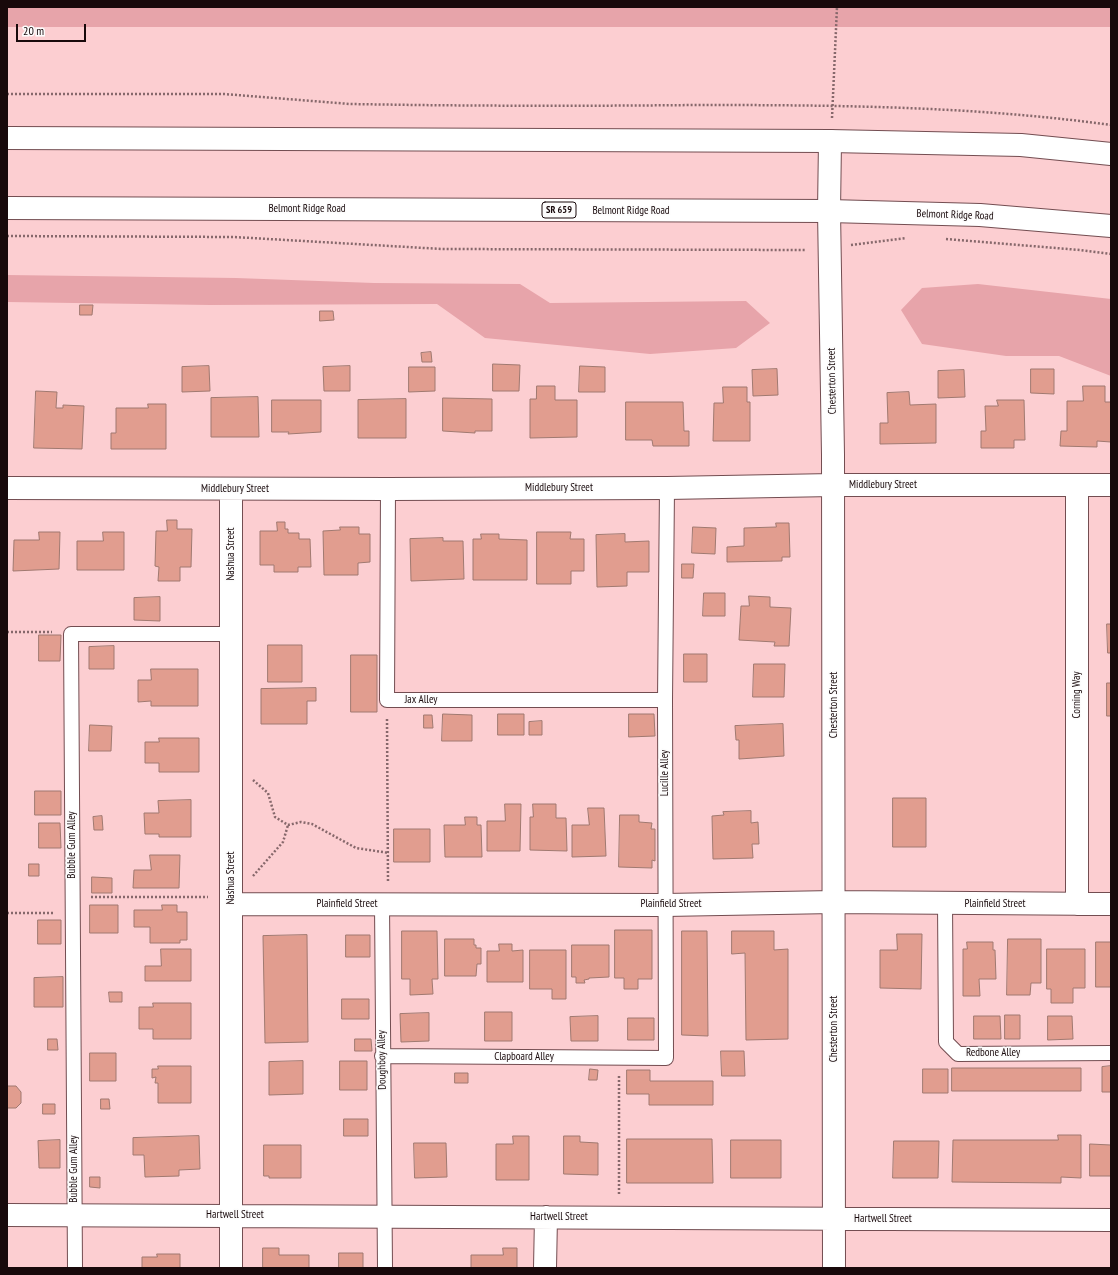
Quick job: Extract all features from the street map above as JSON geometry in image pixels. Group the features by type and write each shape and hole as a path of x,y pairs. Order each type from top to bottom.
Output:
{"street":[{"path":"7,138 830,141 1021,145 1111,154"},
{"name":"Chesterton Street","path":"830,141 829,211 831,247 833,485 834,1268"},
{"name":"Belmont Ridge Road","path":"7,208 829,211 980,215 1111,226"},
{"name":"Middlebury Street","path":"7,488 388,489 667,488 833,485 1111,486"},
{"name":"Corning Way","path":"1077,486 1077,904"},
{"name":"Nashua Street","path":"230,489 231,1268"},
{"name":"Plainfield Street","path":"231,900 385,904 665,904 834,902 1111,904"},
{"name":"Hartwell Street","path":"7,1215 1111,1220"},
{"path":"545,1268 546,1217"}],"lane":[{"name":"Lucille Alley","path":"666,1058 665,700 667,488"},
{"path":"387,700 388,489"},
{"path":"71,634 231,634"},
{"name":"Bubble Gum Alley","path":"71,634 75,1268"},
{"name":"Jax Alley","path":"387,700 665,700"},
{"name":"Redbone Alley","path":"945,903 946,1042 958,1054 1111,1052"},
{"name":"Doughboy Alley","path":"385,904 382,1056 385,1268"},
{"name":"Clapboard Alley","path":"382,1056 666,1058"}],"path":[{"path":"830,141 834,105 837,7"},
{"path":"7,94 224,94 350,104 415,105 834,105 985,111 1044,116 1111,125"},
{"path":"7,236 234,236 442,249 795,251 888,241 913,236"},
{"path":"944,239 1080,250 1111,254"},
{"path":"7,632 68,632 71,634"},
{"path":"385,904 388,853 387,700"},
{"path":"231,772 252,779 261,786 268,793 272,802 275,817 288,825 301,822 312,824 356,848 388,853"},
{"path":"73,897 231,900 260,871 283,842 288,825"},
{"path":"7,913 73,913"},
{"path":"619,1058 619,1218"}],"shaded area":[{"path":"7,7 1111,7 1111,27 7,27"},
{"path":"7,275 236,278 374,283 520,284 550,303 746,301 770,323 736,348 650,354 485,338 437,304 210,305 7,302"},
{"path":"978,284 1111,299 1111,376 1059,356 1006,356 922,344 901,310 922,288"}],"building":[{"path":"80,305 93,305 92,315 80,315"},
{"path":"320,311 333,311 334,320 320,321"},
{"path":"431,352 432,362 422,362 421,353"},
{"path":"493,364 520,365 519,391 493,391"},
{"path":"209,366 210,391 182,392 182,367"},
{"path":"350,366 350,391 324,391 323,367"},
{"path":"580,366 605,367 605,392 579,392"},
{"path":"409,367 435,367 435,391 409,392"},
{"path":"777,369 778,395 753,396 752,370"},
{"path":"1031,369 1054,369 1054,394 1031,393"},
{"path":"964,370 965,397 938,398 938,371"},
{"path":"537,386 555,386 555,400 577,400 577,437 530,438 530,399 536,399"},
{"path":"1083,386 1105,386 1105,402 1111,402 1111,442 1097,441 1097,447 1060,446 1061,431 1067,431 1067,401 1083,401"},
{"path":"723,387 747,387 747,402 750,402 750,441 713,441 714,403 723,403"},
{"path":"36,391 57,392 56,408 63,408 63,405 84,406 82,449 34,448"},
{"path":"909,392 910,405 936,404 936,443 880,444 880,423 888,423 887,393"},
{"path":"258,397 259,437 211,437 211,398"},
{"path":"443,398 492,399 492,431 475,431 475,433 443,431"},
{"path":"406,399 406,438 358,438 358,400"},
{"path":"272,400 321,400 321,432 288,434 289,432 272,432"},
{"path":"997,400 1024,400 1025,440 1014,440 1014,448 981,448 981,431 986,431 985,406 998,406"},
{"path":"626,402 683,402 684,431 689,431 689,446 653,446 652,440 626,440"},
{"path":"148,404 166,404 166,449 111,449 111,433 116,433 116,408 148,408"},
{"path":"167,520 177,520 177,529 192,529 191,567 180,567 180,581 158,581 159,567 155,566 156,531 167,531"},
{"path":"277,522 285,522 285,529 288,529 288,533 299,533 299,539 310,539 311,567 298,567 298,572 274,572 274,565 260,565 260,531 277,531"},
{"path":"776,523 789,523 790,557 782,557 782,561 727,562 727,547 744,546 744,528 776,527"},
{"path":"340,527 359,527 359,534 370,534 370,562 358,563 358,575 324,575 323,531 340,530"},
{"path":"693,527 716,528 715,554 692,553"},
{"path":"39,532 60,532 59,569 13,571 14,540 39,540"},
{"path":"103,532 124,532 124,570 77,570 77,541 103,541"},
{"path":"537,532 571,532 570,539 584,539 584,571 571,571 571,584 537,584"},
{"path":"481,534 499,534 499,539 527,540 527,580 473,580 473,539 481,539"},
{"path":"625,534 625,542 649,541 649,572 627,572 627,586 597,587 596,535"},
{"path":"443,538 443,541 463,541 464,579 411,581 410,539"},
{"path":"682,564 694,564 693,578 682,578"},
{"path":"704,593 725,593 725,616 703,616"},
{"path":"749,596 770,597 770,607 791,608 789,646 774,646 775,642 739,640 741,606 749,606"},
{"path":"160,597 160,621 134,620 134,598"},
{"path":"1107,624 1111,624 1111,653 1108,653"},
{"path":"39,635 61,635 60,661 39,661"},
{"path":"268,645 302,645 302,682 268,682"},
{"path":"114,646 114,669 89,669 89,647"},
{"path":"684,654 707,654 707,682 684,682"},
{"path":"351,655 377,655 377,712 351,712"},
{"path":"754,664 785,664 784,697 753,697"},
{"path":"151,669 198,669 198,706 151,706 151,701 138,702 138,680 151,680"},
{"path":"1107,683 1111,683 1111,716 1107,716"},
{"path":"316,688 316,701 307,701 307,724 261,724 261,689"},
{"path":"443,714 472,715 472,741 442,741"},
{"path":"498,714 524,714 524,735 498,735"},
{"path":"629,714 654,714 655,736 629,737"},
{"path":"424,715 432,715 433,728 424,728"},
{"path":"542,721 542,735 529,735 529,722"},
{"path":"783,724 784,756 739,759 739,740 736,740 735,726"},
{"path":"90,725 112,726 111,751 89,751"},
{"path":"159,738 199,738 199,772 159,772 159,763 145,763 145,742 159,742"},
{"path":"35,791 61,791 61,815 35,815"},
{"path":"893,798 926,798 926,847 893,847"},
{"path":"191,800 191,837 159,837 159,834 145,834 144,813 159,813 158,801"},
{"path":"505,804 521,804 520,851 487,851 487,821 505,821"},
{"path":"533,804 556,804 556,818 566,818 567,851 530,850 530,817 533,817"},
{"path":"588,808 604,808 606,856 572,857 572,825 589,825"},
{"path":"751,811 751,823 758,822 759,844 752,844 753,858 713,859 712,816 724,815 723,812"},
{"path":"620,815 639,815 639,822 652,823 651,829 655,829 655,861 652,860 652,868 619,867"},
{"path":"102,816 103,830 94,830 93,817"},
{"path":"465,817 477,817 477,825 481,825 482,857 445,857 444,825 465,825"},
{"path":"39,823 60,823 61,848 39,848"},
{"path":"394,829 430,829 430,862 394,862"},
{"path":"150,855 180,855 179,888 133,888 134,870 151,870"},
{"path":"29,864 39,864 39,876 29,876"},
{"path":"92,877 112,878 112,893 92,893"},
{"path":"90,905 118,905 118,933 90,933"},
{"path":"162,905 177,905 177,912 187,912 187,940 180,940 180,943 150,943 150,927 134,927 134,910 162,910"},
{"path":"38,920 61,920 61,944 38,944"},
{"path":"615,930 652,930 652,979 638,979 638,989 624,989 624,978 615,978"},
{"path":"402,931 437,931 438,979 432,979 433,994 410,995 410,979 402,979"},
{"path":"682,931 707,931 708,1036 682,1035"},
{"path":"732,931 774,931 774,950 788,949 788,1039 746,1040 745,953 732,954"},
{"path":"897,934 922,934 921,989 880,988 880,950 897,950"},
{"path":"307,935 308,1042 265,1043 263,936"},
{"path":"346,935 370,935 370,957 346,957"},
{"path":"445,939 474,939 474,945 476,945 476,948 481,948 481,964 477,964 476,976 445,976"},
{"path":"1008,939 1041,939 1041,983 1031,983 1030,995 1007,995"},
{"path":"967,942 993,942 993,950 995,950 996,979 979,979 980,996 963,996 963,949 967,949"},
{"path":"1096,942 1111,942 1111,987 1096,987"},
{"path":"499,944 512,944 512,951 523,950 523,982 487,982 487,951 499,951"},
{"path":"572,945 609,945 609,977 589,978 584,980 585,983 576,983 576,977 572,977"},
{"path":"161,949 191,949 191,981 145,981 145,966 161,966"},
{"path":"1047,949 1085,949 1085,988 1073,988 1073,1003 1051,1003 1051,989 1047,989"},
{"path":"530,950 566,950 566,999 552,999 552,989 530,989"},
{"path":"63,977 63,1007 34,1007 34,978"},
{"path":"109,992 122,992 122,1002 110,1002"},
{"path":"342,999 369,999 369,1019 342,1019"},
{"path":"153,1003 191,1003 191,1039 153,1039 153,1029 139,1029 139,1007 153,1007"},
{"path":"485,1012 512,1012 512,1041 485,1041"},
{"path":"429,1013 429,1041 401,1042 400,1014"},
{"path":"1005,1015 1020,1015 1020,1039 1005,1039"},
{"path":"598,1016 598,1041 571,1041 570,1017"},
{"path":"974,1016 1000,1016 1001,1039 974,1039"},
{"path":"1048,1016 1072,1016 1073,1039 1048,1040"},
{"path":"628,1018 654,1018 654,1040 628,1040"},
{"path":"48,1039 57,1039 58,1050 48,1050"},
{"path":"355,1039 371,1039 372,1051 355,1051"},
{"path":"721,1051 744,1051 745,1076 722,1076"},
{"path":"90,1053 116,1053 116,1081 90,1081"},
{"path":"303,1061 303,1094 269,1095 269,1062"},
{"path":"340,1061 367,1061 367,1090 340,1090"},
{"path":"158,1066 191,1066 191,1103 158,1103 158,1083 155,1083 156,1077 152,1078 152,1069 158,1069"},
{"path":"1111,1066 1111,1092 1102,1092 1102,1067"},
{"path":"952,1068 1081,1068 1081,1091 952,1091"},
{"path":"590,1069 598,1070 597,1080 589,1080"},
{"path":"923,1069 948,1069 948,1093 923,1093"},
{"path":"627,1070 650,1070 650,1081 713,1081 713,1105 649,1105 649,1094 627,1094"},
{"path":"455,1073 468,1073 468,1083 455,1083"},
{"path":"7,1086 16,1086 21,1092 21,1103 16,1108 7,1108"},
{"path":"101,1099 109,1099 110,1109 101,1109"},
{"path":"43,1104 55,1104 55,1114 43,1114"},
{"path":"344,1119 368,1119 368,1136 344,1136"},
{"path":"1058,1135 1081,1135 1081,1178 1061,1177 1061,1183 952,1182 953,1140 1058,1140"},
{"path":"199,1136 200,1169 179,1170 179,1176 145,1177 144,1155 133,1155 133,1138"},
{"path":"513,1136 529,1136 529,1180 496,1180 496,1144 513,1144"},
{"path":"564,1136 580,1136 580,1142 598,1143 598,1175 564,1174"},
{"path":"627,1139 712,1139 713,1183 627,1183"},
{"path":"60,1140 60,1168 39,1168 38,1141"},
{"path":"731,1140 781,1140 781,1178 731,1178"},
{"path":"894,1141 939,1141 938,1178 893,1178"},
{"path":"414,1143 446,1143 447,1177 415,1178"},
{"path":"1090,1144 1111,1145 1111,1176 1090,1176"},
{"path":"264,1145 301,1145 301,1178 269,1178 269,1176 264,1176"},
{"path":"90,1177 100,1177 100,1188 90,1187"},
{"path":"263,1248 279,1248 279,1255 309,1255 309,1268 263,1268"},
{"path":"503,1248 517,1248 517,1268 471,1268 471,1255 503,1255"},
{"path":"339,1253 363,1253 363,1268 339,1268"},
{"path":"157,1254 180,1254 180,1268 142,1268 142,1257 157,1257"}]}
